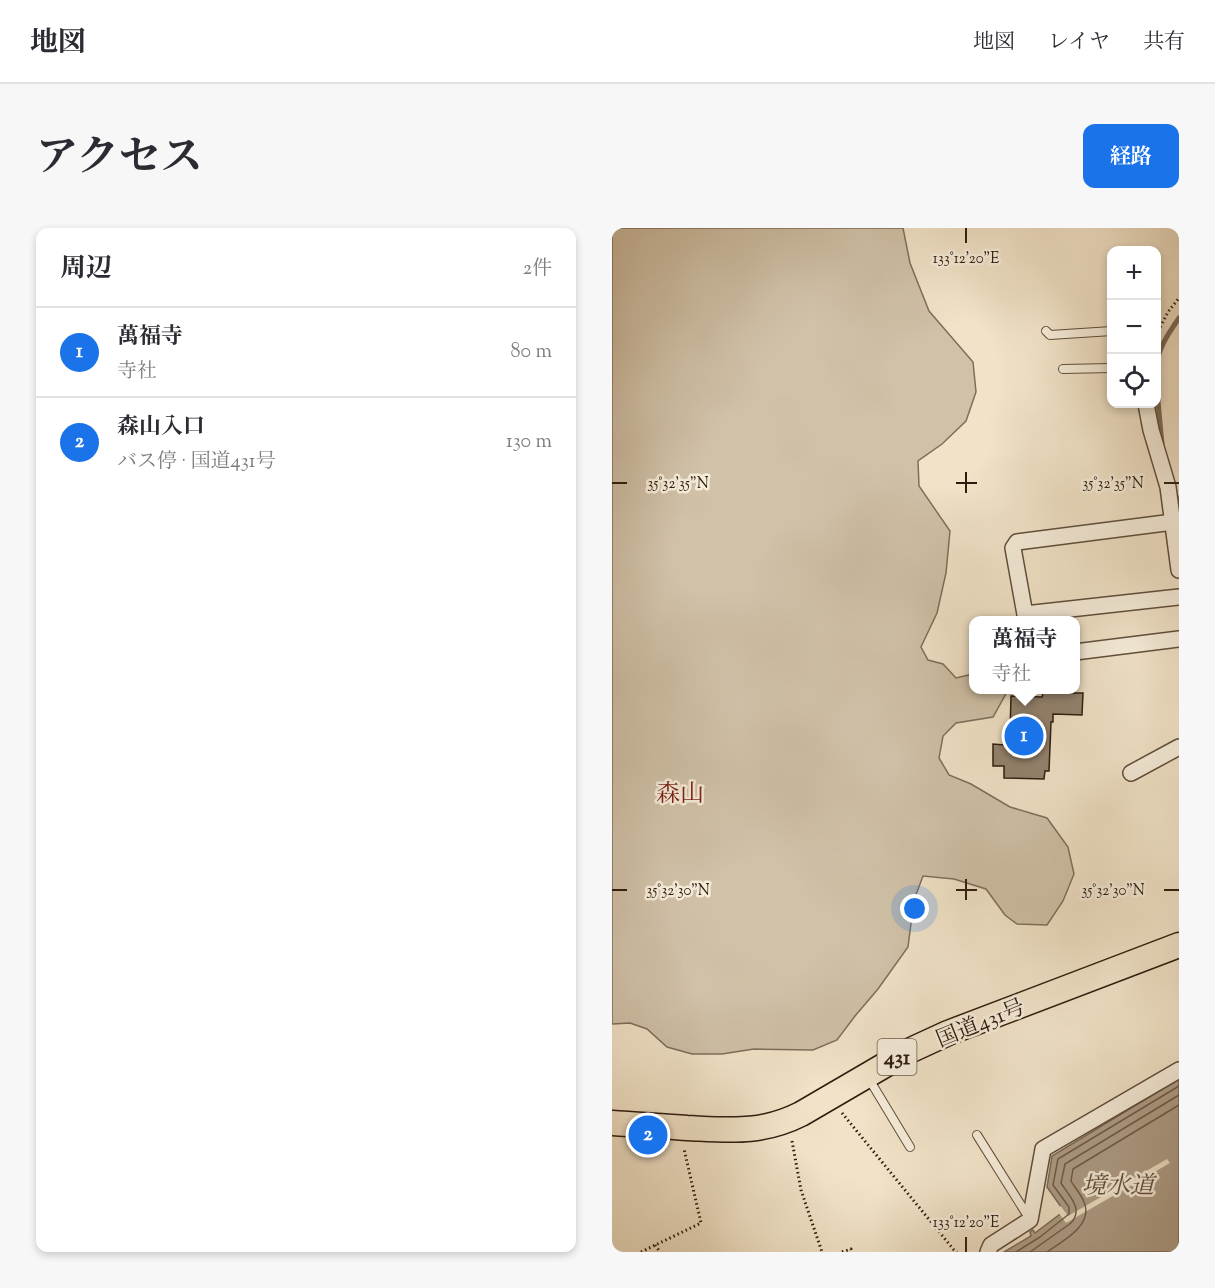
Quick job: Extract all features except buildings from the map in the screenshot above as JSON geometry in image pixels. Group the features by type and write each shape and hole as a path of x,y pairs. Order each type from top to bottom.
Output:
{"highway":[{"name":"国道431号","path":"612,1123 733,1131 771,1126 787,1121 909,1051 948,1033 1179,945"}],"street":[{"path":"1147,408 1150,430 1168,487 1179,570"},
{"path":"1025,616 1013,548 1017,542 1173,522"},
{"path":"1033,616 1179,597"},
{"path":"1080,651 1179,639"},
{"path":"1131,773 1179,747"},
{"path":"988,1252 991,1245 1030,1220 1043,1149 1179,1070"}],"lane":[{"path":"1046,332 1050,335 1107,331"},
{"path":"1063,369 1107,368"},
{"path":"866,1075 910,1147"},
{"path":"977,1135 1030,1220"}],"path":[{"path":"1161,325 1179,298"},
{"path":"830,1097 957,1252"},
{"path":"787,1121 801,1190 822,1252"},
{"path":"641,1252 701,1222 679,1127"},
{"path":"656,1245 660,1252"},
{"path":"842,1252 851,1249 852,1252"}],"shaded area":[{"path":"612,228 903,228 910,263 929,311 973,362 976,392 966,421 942,444 918,461 919,486 950,531 946,573 937,613 921,647 928,660 943,664 956,678 969,675 969,694 1006,694 993,717 956,723 943,736 939,758 949,775 971,784 1010,807 1047,818 1068,847 1074,874 1063,901 1047,925 1017,924 1005,915 986,889 954,879 923,876 914,900 908,947 837,1040 813,1050 754,1049 722,1054 692,1054 667,1047 647,1029 630,1023 612,1024"}],"water":[{"name":"境水道","path":"1179,1079 1179,1252 1004,1252 1031,1236 1030,1232 1033,1230 1035,1233 1064,1211 1047,1187 1052,1156"}],"pier":[{"path":"1167,1159 1170,1163 1066,1223 1058,1212 1061,1206 1068,1216"}],"waterway":[{"path":"1159,354 1167,336 1179,318"},
{"path":"1159,408 1162,444"},
{"path":"1176,496 1179,507"}],"place":[{"name":"萬福寺","path":"1024,736"},
{"name":"森山入口","path":"648,1135"}],"district":[{"name":"森山","path":"680,793"}]}
